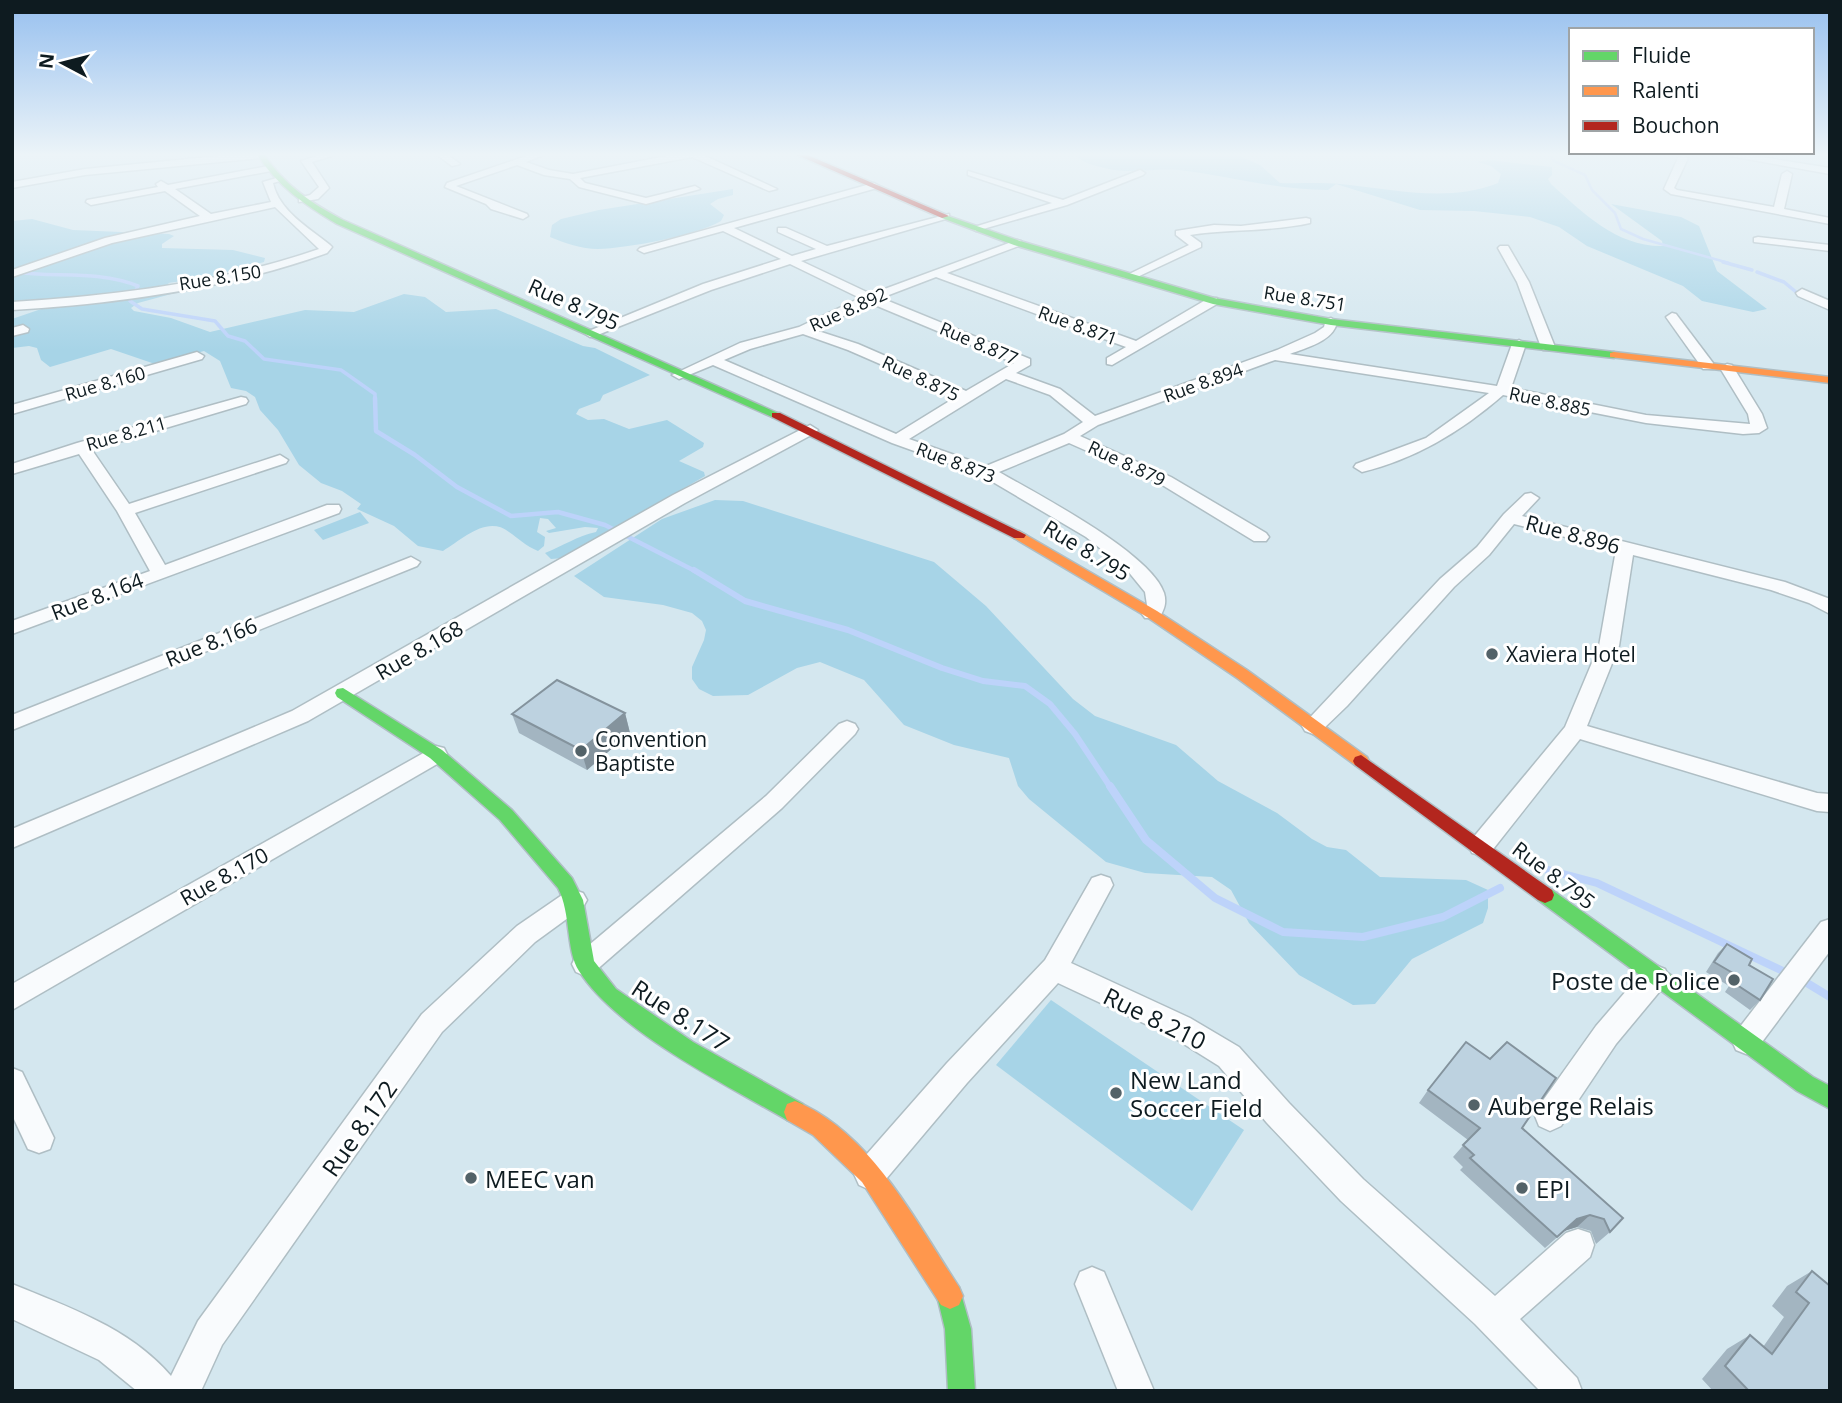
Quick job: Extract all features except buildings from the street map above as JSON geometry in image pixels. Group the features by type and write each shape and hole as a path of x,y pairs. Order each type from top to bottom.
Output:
{"main road":[{"name":"Rue 8.795","path":"338,219 370,237 679,375 810,430 1001,524 1152,614 1242,674 1481,846 1655,977 1805,1084 1830,1098"},
{"name":"Rue 8.751","path":"954,219 1017,243 1213,301 1331,322 1830,380"},
{"name":"Rue 8.177","path":"343,693 436,754 506,815 565,883 574,900 585,964 609,995 685,1049 821,1127 870,1174 949,1293 958,1329 962,1391"},
{"path":"1805,1084 1830,1106"}],"street":[{"path":"12,274 109,240 198,219"},
{"name":"Rue 8.150","path":"12,306 74,303 230,277 273,269 323,251 326,247 294,219"},
{"path":"643,250 755,219"},
{"path":"590,333 707,287 933,219"},
{"path":"976,228 1006,219"},
{"path":"1129,277 1197,246 1180,233 1306,221"},
{"path":"863,224 885,233"},
{"path":"725,228 870,298"},
{"path":"782,230 827,250"},
{"path":"1758,240 1830,248"},
{"name":"Rue 8.892","path":"679,375 746,346 804,330 870,298 1017,243"},
{"path":"1504,247 1523,282 1548,347"},
{"name":"Rue 8.871","path":"936,273 1137,346 1213,301"},
{"path":"1802,293 1830,306"},
{"name":"Rue 8.877","path":"870,298 1025,362 967,397"},
{"path":"1672,317 1708,366"},
{"name":"Rue 8.894","path":"1069,437 1093,422 1320,336 1330,328 1331,322"},
{"name":"Rue 8.875","path":"804,330 853,347 967,397"},
{"path":"1362,467 1431,441 1477,410 1506,385 1519,344"},
{"path":"1112,361 1137,346"},
{"name":"Rue 8.160","path":"12,410 197,356"},
{"name":"Rue 8.885","path":"1273,356 1500,390 1646,419 1743,429 1759,428 1755,414 1727,368"},
{"name":"Rue 8.873","path":"712,360 897,440 987,472 1093,533 1133,566 1154,591 1156,606 1152,614"},
{"path":"1005,374 1055,392 1093,422"},
{"name":"Rue 8.875","path":"897,440 967,397"},
{"name":"Rue 8.211","path":"12,469 82,446 241,401"},
{"name":"Rue 8.168","path":"12,839 300,716 679,499 810,430"},
{"name":"Rue 8.879","path":"987,472 1069,437 1166,480 1261,537"},
{"name":"Rue 8.164","path":"12,628 160,573 125,511 82,446"},
{"path":"125,511 280,460"},
{"path":"1510,517 1531,498"},
{"path":"160,573 333,509"},
{"name":"Rue 8.896","path":"1313,726 1340,701 1447,583 1483,551 1510,517 1778,586 1816,599 1830,608"},
{"path":"1481,846 1575,730 1609,646 1625,548"},
{"name":"Rue 8.166","path":"12,723 411,562"},
{"path":"585,964 774,802 847,729"},
{"path":"1575,730 1817,802 1830,803"},
{"name":"Rue 8.170","path":"12,999 436,754"},
{"path":"870,1174 957,1073 1054,968 1101,885"},
{"name":"Rue 8.172","path":"182,1391 210,1333 432,1023 526,934 574,900"},
{"path":"1746,1041 1830,930"},
{"name":"Rue 8.210","path":"1054,968 1221,1051 1351,1189 1496,1318 1564,1391"},
{"path":"1550,1116 1606,1035 1655,977"},
{"path":"12,1082 39,1138"},
{"path":"1496,1318 1578,1245"},
{"path":"1091,1284 1136,1391"},
{"path":"12,1301 112,1349 148,1374 160,1391"}],"shaded area":[{"path":"34,219 73,230 169,234 174,236 162,244 162,248 233,250 265,258 264,262 205,278 168,283 171,286 197,287 138,303 131,308 210,332 305,310 354,312 404,294 425,297 446,312 496,309 583,346 595,348 650,375 603,395 600,401 579,409 576,414 588,420 604,419 629,429 667,420 704,443 703,447 679,461 704,472 705,476 564,558 551,559 545,553 596,532 598,528 585,527 549,533 546,531 556,528 548,519 540,518 537,532 545,537 544,546 538,551 501,527 492,526 467,535 443,551 418,546 394,526 357,509 361,504 342,491 321,483 299,465 278,430 260,410 255,397 246,391 231,388 220,361 204,351 155,364 111,349 50,367 41,360 37,348 12,348 12,319 50,306 12,303 12,221"},
{"path":"560,219 722,219 679,236 643,244 598,249 579,247 550,237 552,225"},
{"path":"1537,219 1592,219 1631,241 1663,246 1662,241 1632,219 1686,219 1699,226 1717,271 1767,309 1753,312 1702,301 1683,286 1587,246 1559,227"},
{"path":"715,500 743,501 934,562 986,606 1073,699 1095,716 1176,745 1218,781 1277,813 1312,839 1327,847 1346,850 1380,877 1466,880 1488,890 1488,908 1483,923 1412,959 1375,1004 1353,1005 1299,975 1249,923 1231,890 1212,877 1145,873 1106,862 1029,799 1018,786 1009,758 954,745 904,725 864,680 820,662 797,668 748,695 713,696 699,689 692,679 692,667 704,640 706,630 702,621 692,613 663,605 604,597 574,576 662,519"},
{"path":"360,512 369,523 323,540 314,530"},
{"path":"1051,1000 1244,1130 1192,1211 996,1065"}],"waterway":[{"path":"1617,219 1621,229 1643,239 1729,263"},
{"path":"1723,262 1752,270"},
{"path":"14,272 92,276 138,286 130,301 142,309 215,321 228,336 245,341 264,359 341,370 375,394 375,398"},
{"path":"1757,272 1784,282 1796,292"},
{"path":"375,398 376,431 415,455 457,487 511,516 558,512 605,525 697,572"},
{"path":"694,570 745,601 848,630 942,668 983,681 1025,686 1050,704 1075,734 1111,788"},
{"path":"1110,786 1146,840 1215,898 1283,932 1363,937 1443,917 1500,888"},
{"path":"1537,867 1597,883 1785,972"},
{"path":"1807,983 1830,997"}],"traffic: fast":[{"path":"336,219 776,415"},
{"path":"954,219 1017,243 1213,301 1331,322 1614,355"},
{"path":"343,693 436,754 506,815 565,883 574,900 585,964 609,995 685,1049 795,1112"},
{"path":"1545,895 1805,1084 1830,1098"},
{"path":"950,1296 958,1329 962,1391"}],"traffic: slow":[{"path":"1614,355 1830,380"},
{"path":"1019,535 1152,614 1242,674 1361,761"},
{"path":"795,1112 821,1127 870,1174 950,1296"}],"traffic: jam":[{"path":"776,415 1019,535"},
{"path":"1361,761 1545,895"}],"place":[{"name":"Xaviera Hotel","path":"1492,654"},
{"name":"Convention Baptiste","path":"581,751"},
{"name":"Poste de Police","path":"1734,980"},
{"name":"New Land Soccer Field","path":"1116,1093"},
{"name":"Auberge Relais","path":"1474,1105"},
{"name":"MEEC van","path":"471,1178"},
{"name":"EPI","path":"1522,1188"}]}
